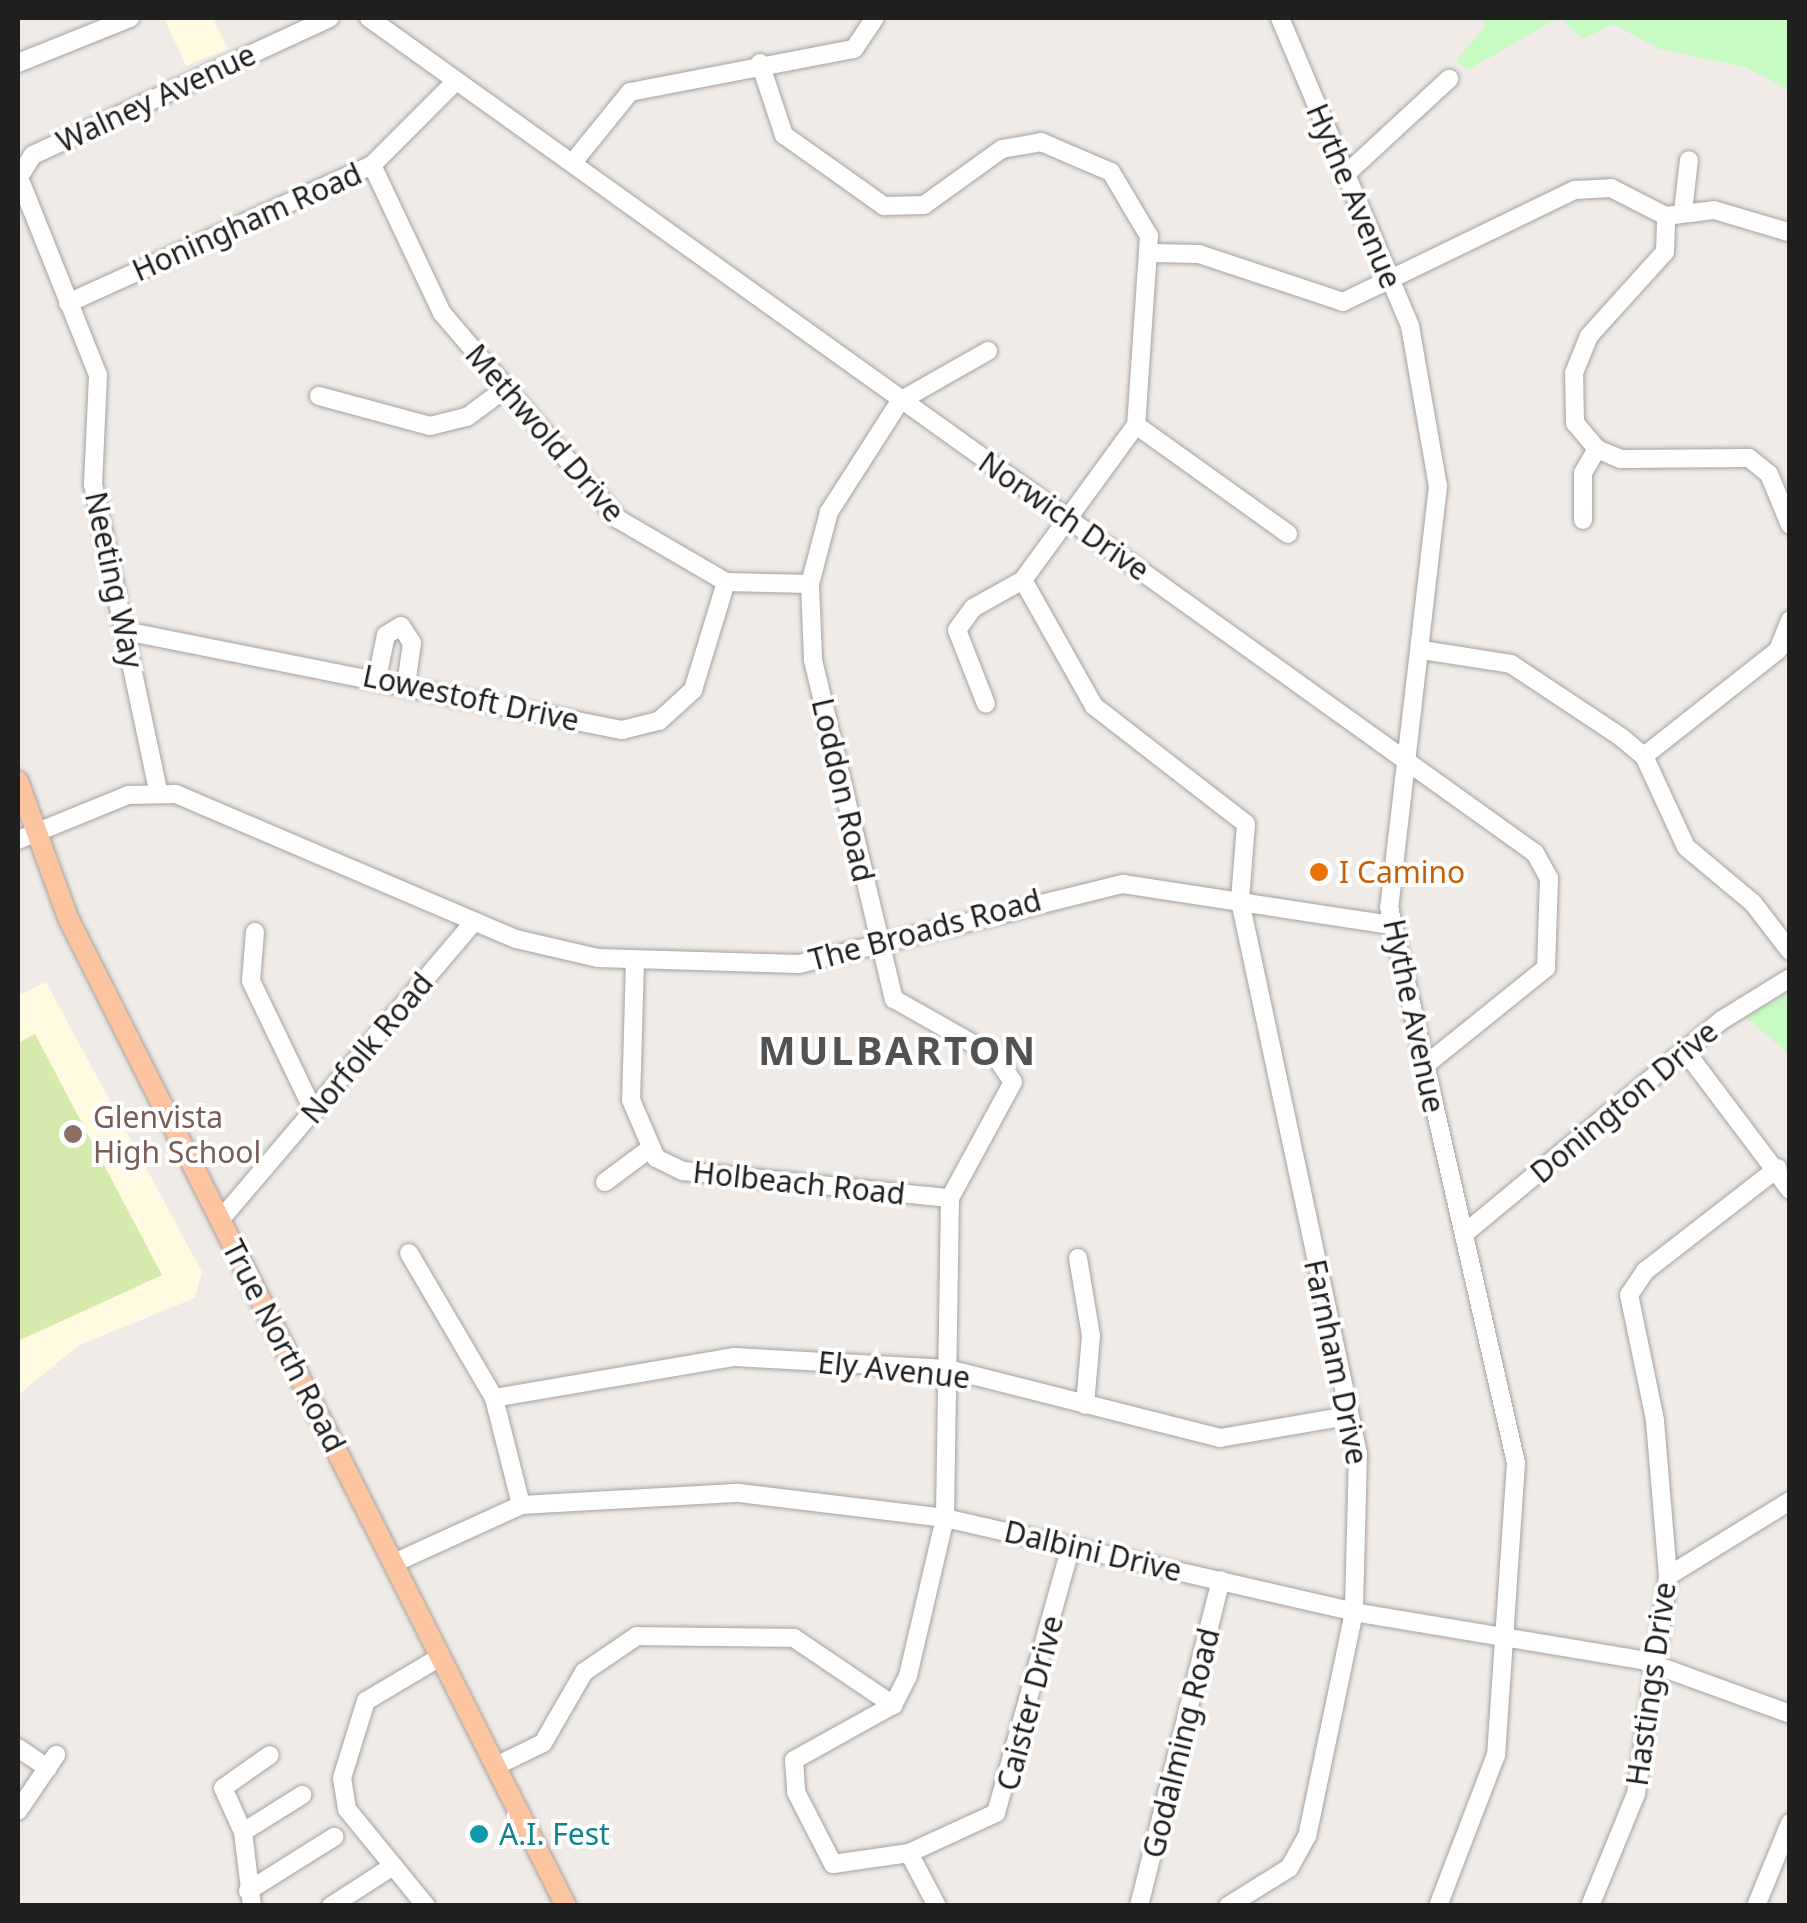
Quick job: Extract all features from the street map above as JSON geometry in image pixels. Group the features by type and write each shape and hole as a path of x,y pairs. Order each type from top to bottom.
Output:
{"main road":[{"name":"True North Road","path":"18,781 24,836 566,1906"}],"street":[{"path":"18,63 130,18"},
{"name":"Walney Avenue","path":"24,205 19,177 33,155 330,18"},
{"name":"Norwich Drive","path":"369,18 455,82 574,161 900,401 1535,853 1549,878 1544,972 1424,1066"},
{"path":"574,161 630,92 760,63 854,50 875,18"},
{"name":"Hythe Avenue","path":"1280,18 1419,354 1438,486 1422,650 1406,760 1392,924 1516,1463 1510,1643 1492,1772 1438,1906"},
{"path":"760,63 784,135 884,206 924,204 1002,149 1041,142 1111,172 1151,253 1136,425 1024,580 973,608 957,630 986,704"},
{"path":"1346,175 1449,79"},
{"name":"Honingham Road","path":"68,302 372,166 455,82"},
{"path":"1690,160 1665,252 1596,326 1574,373 1574,416 1597,449 1621,459 1749,458 1768,474 1790,525"},
{"name":"Methwold Drive","path":"372,166 431,297 618,520 726,582 810,584"},
{"path":"1151,253 1200,254 1326,301 1393,284 1575,190 1630,193 1674,214 1788,232"},
{"name":"Neeting Way","path":"24,205 98,375 93,485 158,790"},
{"name":"Loddon Road","path":"894,1705 946,1518 950,1198 1010,1094 1010,1072 900,1007 879,944 813,660 810,584 829,512 900,401 988,351"},
{"path":"319,396 430,426 467,417 505,389"},
{"path":"1136,425 1288,534"},
{"path":"1582,520 1583,473 1597,449"},
{"name":"Farnham Drive","path":"1024,580 1094,706 1242,817 1240,900 1361,1490 1354,1612 1302,1849 1269,1884 1228,1906"},
{"name":"Lowestoft Drive","path":"125,631 640,728 692,690 726,582"},
{"path":"1644,756 1784,652 1790,620"},
{"path":"377,678 386,635 401,626 412,643 406,685"},
{"path":"1422,650 1511,664 1644,756 1686,847 1753,902 1790,951"},
{"path":"24,836 158,790"},
{"name":"The Broads Road","path":"158,790 560,954 799,964 1101,885 1240,900 1392,924"},
{"name":"Norfolk Road","path":"221,1219 474,922"},
{"path":"255,932 251,981 314,1112"},
{"path":"604,1182 648,1150 629,1086 635,960"},
{"name":"Donington Drive","path":"1464,1234 1686,1052 1790,978"},
{"path":"1686,1052 1778,1168 1790,1190"},
{"name":"Holbeach Road","path":"648,1150 683,1171 950,1198"},
{"name":"Hastings Drive","path":"1590,1906 1636,1794 1668,1576 1656,1420 1629,1295 1644,1271 1778,1168"},
{"path":"409,1252 494,1398 521,1505"},
{"path":"1078,1258 1091,1336 1085,1404"},
{"name":"Ely Avenue","path":"494,1398 708,1358 948,1369 1220,1438 1348,1416"},
{"name":"Dalbini Drive","path":"394,1563 521,1505 739,1493 946,1518 1354,1612 1510,1643 1657,1663 1790,1714"},
{"path":"1668,1576 1790,1501"},
{"name":"Caister Drive","path":"894,1705 794,1760 796,1792 839,1866 909,1853 1003,1803 1072,1546"},
{"name":"Godalming Road","path":"1143,1905 1221,1580"},
{"path":"496,1766 543,1743 584,1672 637,1636 794,1638 894,1705"},
{"path":"426,1906 341,1795 350,1740 366,1701 440,1657"},
{"path":"18,1748 52,1762 18,1811"},
{"path":"270,1755 225,1782 243,1832 250,1898 334,1837"},
{"path":"243,1832 302,1795"},
{"path":"1756,1906 1790,1823"},
{"path":"909,1853 937,1906"},
{"path":"331,1906 393,1866"}],"shaded area":[{"path":"164,18 213,18 228,49 186,66"},
{"name":"Glenvista High School","path":"46,982 202,1272 195,1298 79,1345 18,1395 18,996"}],"green space":[{"path":"1481,18 1558,18 1468,70 1456,61 1485,26"},
{"path":"1560,18 1789,18 1789,90 1745,67 1659,49 1613,24 1583,39"},
{"path":"1789,993 1789,1055 1745,1016"},
{"path":"35,1034 162,1275 18,1341 18,1043"}],"place":[{"name":"I Camino","path":"1319,872"},
{"name":"Glenvista High School","path":"73,1134"},
{"name":"A.I. Fest","path":"479,1834"}],"district":[{"name":"MULBARTON","path":"898,1050"}]}
